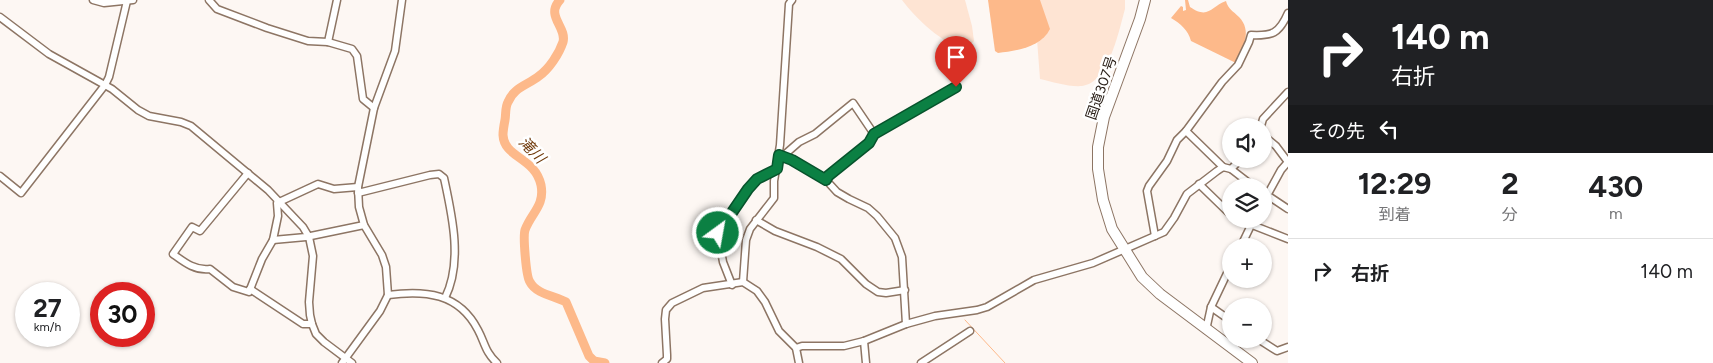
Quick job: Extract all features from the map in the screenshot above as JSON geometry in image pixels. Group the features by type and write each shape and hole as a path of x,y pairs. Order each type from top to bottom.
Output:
{"highway":[{"name":"国道307号","path":"1145,0 1140,19 1104,117 1098,147 1098,169 1103,200 1112,229 1142,276 1160,294 1252,363"}],"street":[{"path":"0,176 21,193 110,78 130,1 104,3 93,0"},
{"path":"209,0 217,9 267,28 308,41 328,42 347,47 355,53 363,99 374,108"},
{"path":"328,42 337,0"},
{"path":"344,361 380,311 388,296 386,267 382,255 364,225 358,190 374,108 395,51 402,0"},
{"path":"743,282 746,240 750,229 774,198 777,169 781,156 789,4 792,0"},
{"path":"1156,236 1147,191 1149,186 1177,140 1186,131 1222,82 1238,65 1249,42 1250,35 1267,36 1274,33 1282,26 1288,13"},
{"path":"0,17 49,54 105,85 130,105 149,116 192,126 280,202 304,227 309,237 313,256 310,315 316,334 344,361 352,363"},
{"path":"826,180 828,176 869,143 874,134 956,87"},
{"path":"1263,118 1288,92"},
{"path":"781,156 799,142 815,134 853,103 874,134"},
{"path":"1186,131 1222,166"},
{"path":"1272,143 1288,162 1272,185"},
{"path":"781,156 826,180 837,192 868,208 895,238 902,257 906,324"},
{"path":"796,348 802,346 844,346 864,341 906,324 935,316 987,307 1034,280 1092,263 1156,236 1168,228 1187,194 1222,168"},
{"path":"1227,168 1243,178"},
{"path":"732,285 723,262 718,233 742,197 757,179 777,169"},
{"path":"248,173 200,231 192,227 173,254 192,266 210,269 238,289 249,292 262,259 273,240 278,216 276,204 318,184 334,189 358,190 440,174 444,178 451,218 455,262 445,298"},
{"path":"1199,184 1222,206"},
{"path":"1272,200 1288,208"},
{"path":"756,220 775,231 841,259 866,284 878,292 886,293 905,290"},
{"path":"273,240 309,237 364,225"},
{"path":"1267,228 1288,239"},
{"path":"662,363 668,355 666,310 676,300 703,288 743,282 757,291 765,302 779,331 796,348 799,363"},
{"path":"1206,330 1210,307 1222,283"},
{"path":"250,289 303,324 312,324"},
{"path":"388,296 404,293 422,293 435,294 445,298 472,320 479,331 484,347 490,357 497,363"},
{"path":"1210,307 1222,315"},
{"path":"921,363 970,331"},
{"path":"864,341 866,363"},
{"path":"1272,348 1277,351 1288,347"}],"shaded area":[{"path":"902,0 965,0 974,41 965,50 947,42 922,22"},
{"path":"988,0 1040,0 1050,29 1035,44 1013,51 998,53 995,51"},
{"path":"1034,0 1125,0 1125,9 1116,42 1106,66 1091,83 1082,86 1071,86 1040,79"},
{"path":"1185,0 1188,0 1190,7 1202,12 1210,11 1226,1 1229,8 1239,17 1243,22 1246,34 1242,52 1236,63 1191,41 1184,28 1171,18 1181,6 1183,11 1186,10"}],"waterway":[{"name":"滝川","path":"560,0 556,6 555,16 562,31 563,42 561,47 543,73 511,97 506,106 503,135 509,149 533,169 541,185 542,192 539,204 524,234 526,265 530,282 541,292 566,302 589,356 594,361 605,363"},
{"path":"965,320 1005,363"}],"route":[{"path":"718,233 757,179 777,169 779,155 792,160 826,180 828,176 869,143 874,134 956,87"}]}
